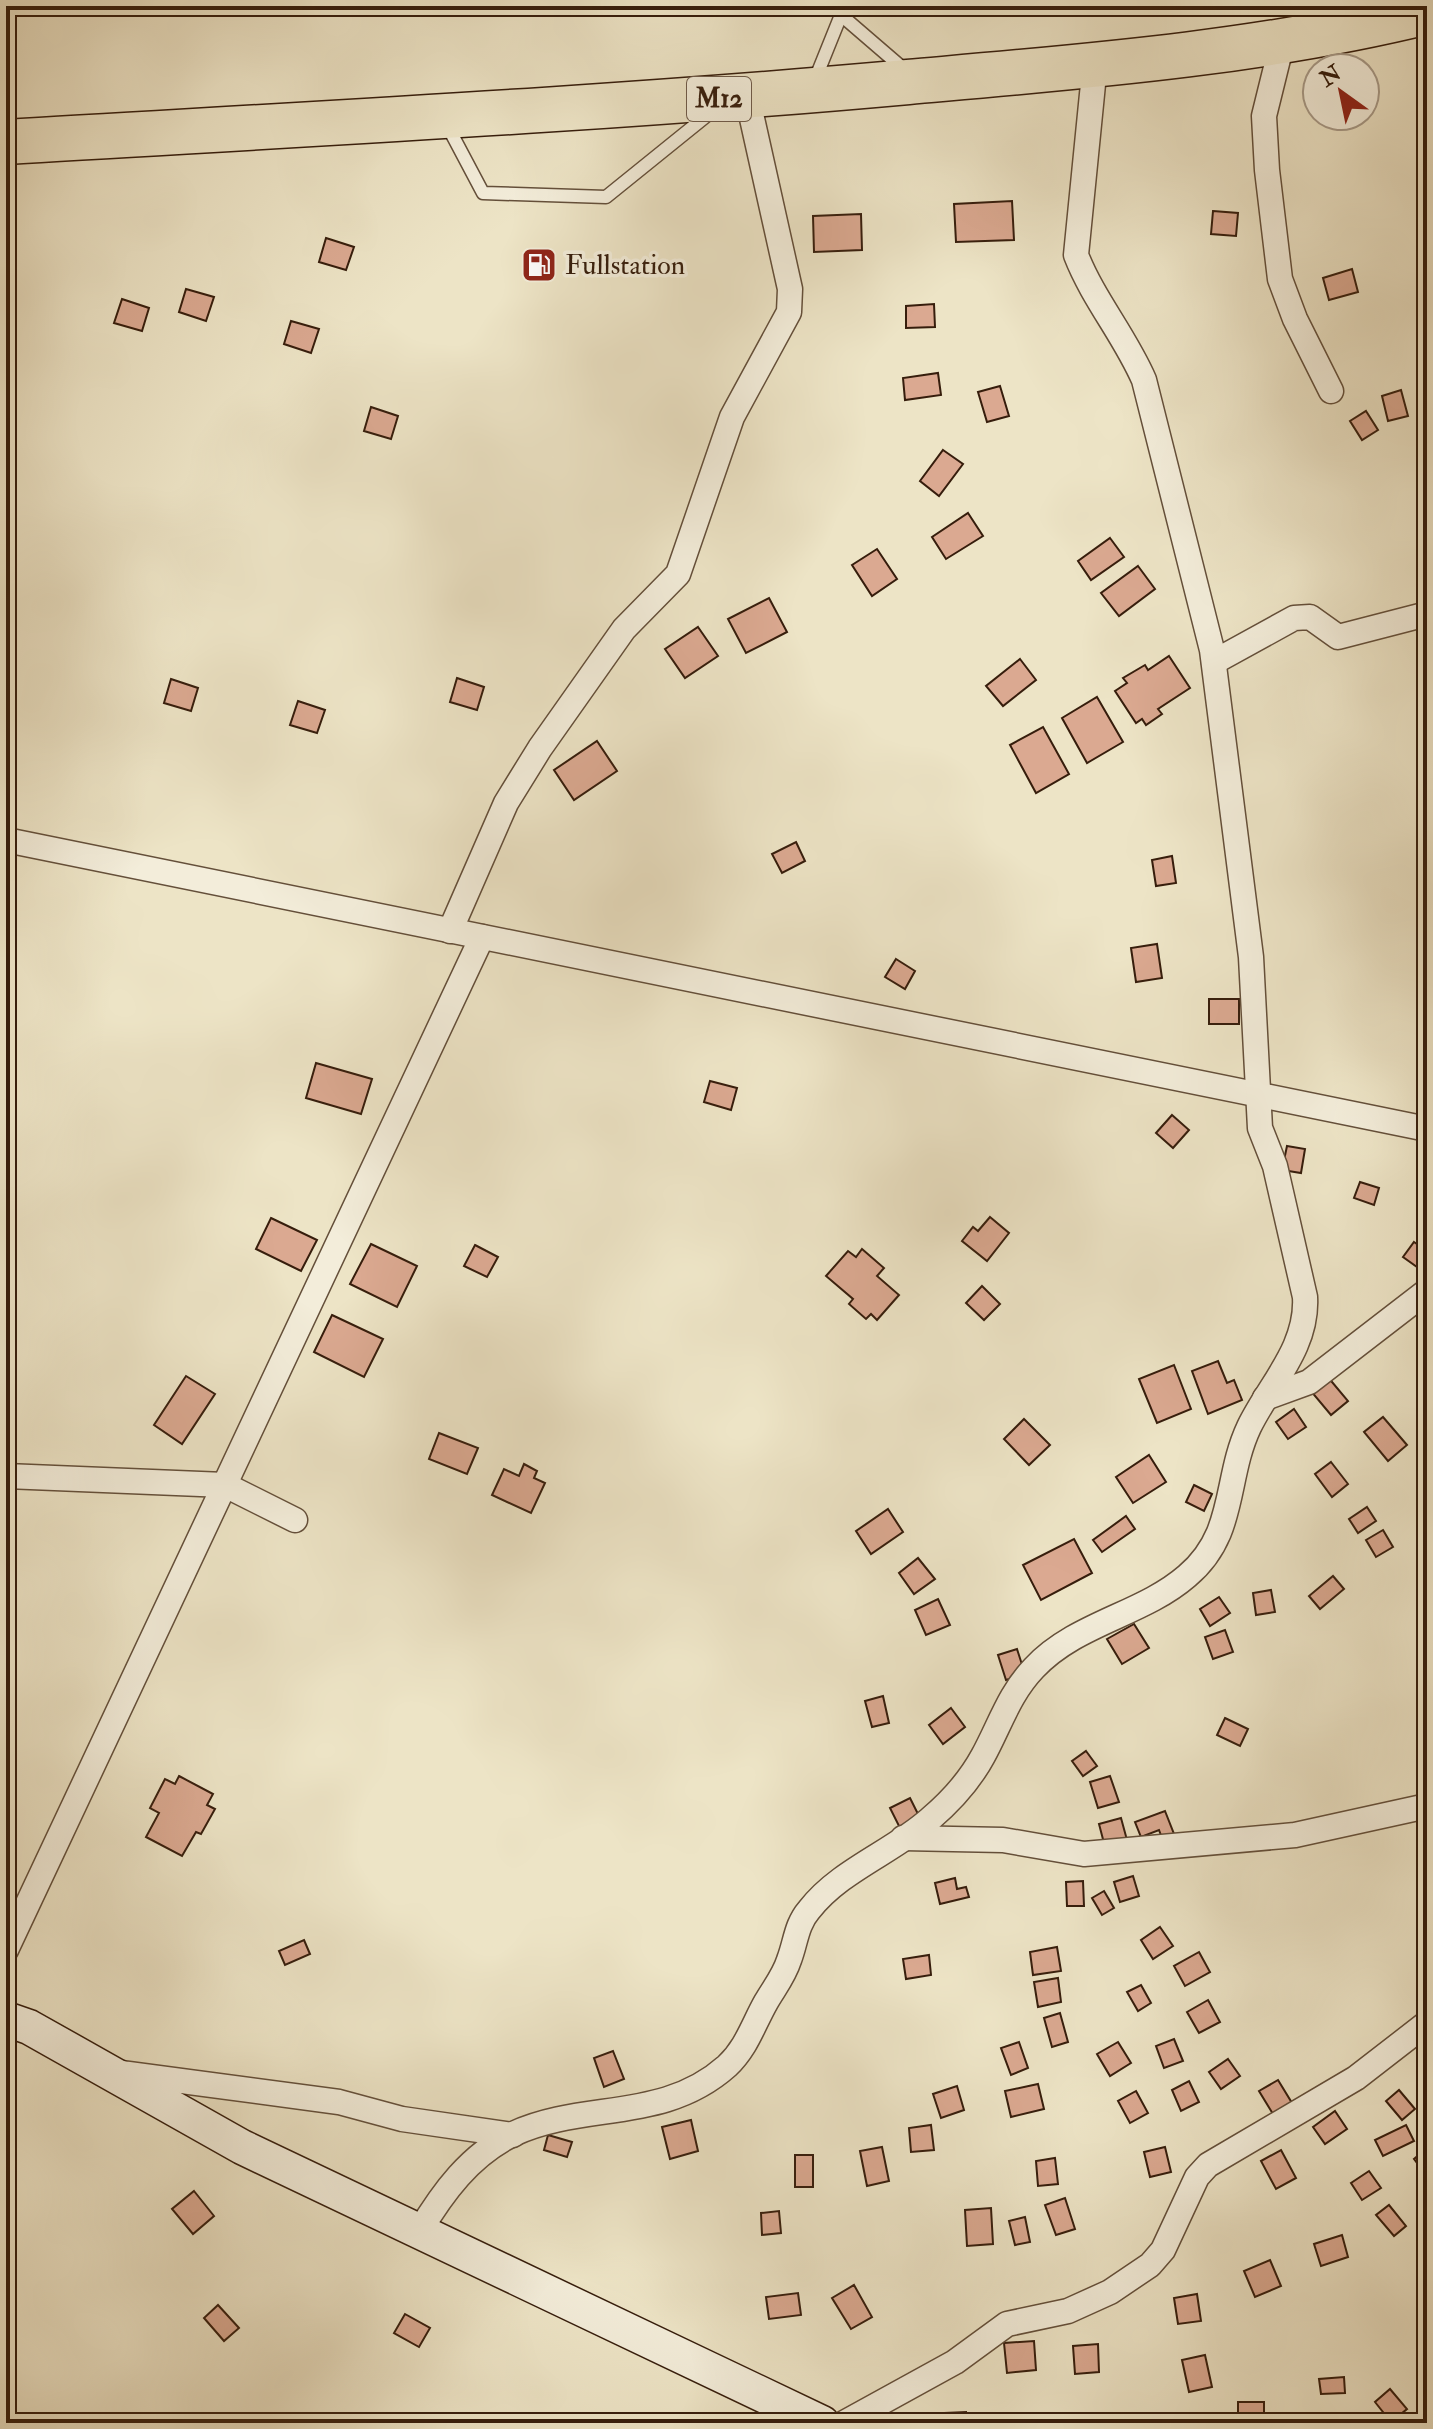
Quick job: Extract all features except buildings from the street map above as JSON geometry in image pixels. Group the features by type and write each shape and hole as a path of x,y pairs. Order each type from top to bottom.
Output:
{"highway":[{"name":"M12","path":"6,142 810,91 1095,64 1283,39 1427,12"}],"street":[{"path":"1283,39 1264,116 1280,279 1295,319 1331,391"},
{"path":"419,2232 450,2183 513,2135 574,2117 647,2107 687,2093 727,2066 753,2034 763,2007 783,1976 797,1930 808,1910 830,1888 903,1838 956,1794 982,1757 1014,1690 1037,1664 1066,1642 1160,1595 1187,1576 1206,1557 1230,1507 1248,1429 1300,1339 1306,1317 1305,1297 1275,1166 1260,1128 1251,957 1214,662 1144,380 1133,354 1087,282 1076,255 1095,64"},
{"path":"450,931 506,803 540,748 624,629 678,574 732,417 789,312 790,289 738,97"},
{"path":"1214,662 1294,618 1310,617 1338,637 1427,614"},
{"path":"6,840 1427,1129"},
{"path":"6,1950 482,937"},
{"path":"1265,1398 1309,1382 1427,1291"},
{"path":"6,1476 225,1485 295,1520"},
{"path":"903,1838 1003,1840 1084,1854 1295,1835 1427,1806"},
{"path":"6,2019 29,2027 242,2147 823,2422 955,2362 1007,2324 1068,2311 1110,2292 1150,2265 1163,2250 1197,2177 1208,2165 1356,2078 1427,2023"},
{"path":"108,2072 339,2102 402,2119 513,2135"}],"lane":[{"path":"810,91 839,10 918,81"},
{"path":"442,116 483,193 606,197 738,97"}],"place":[{"name":"Fullstation","path":"539,265"}]}
